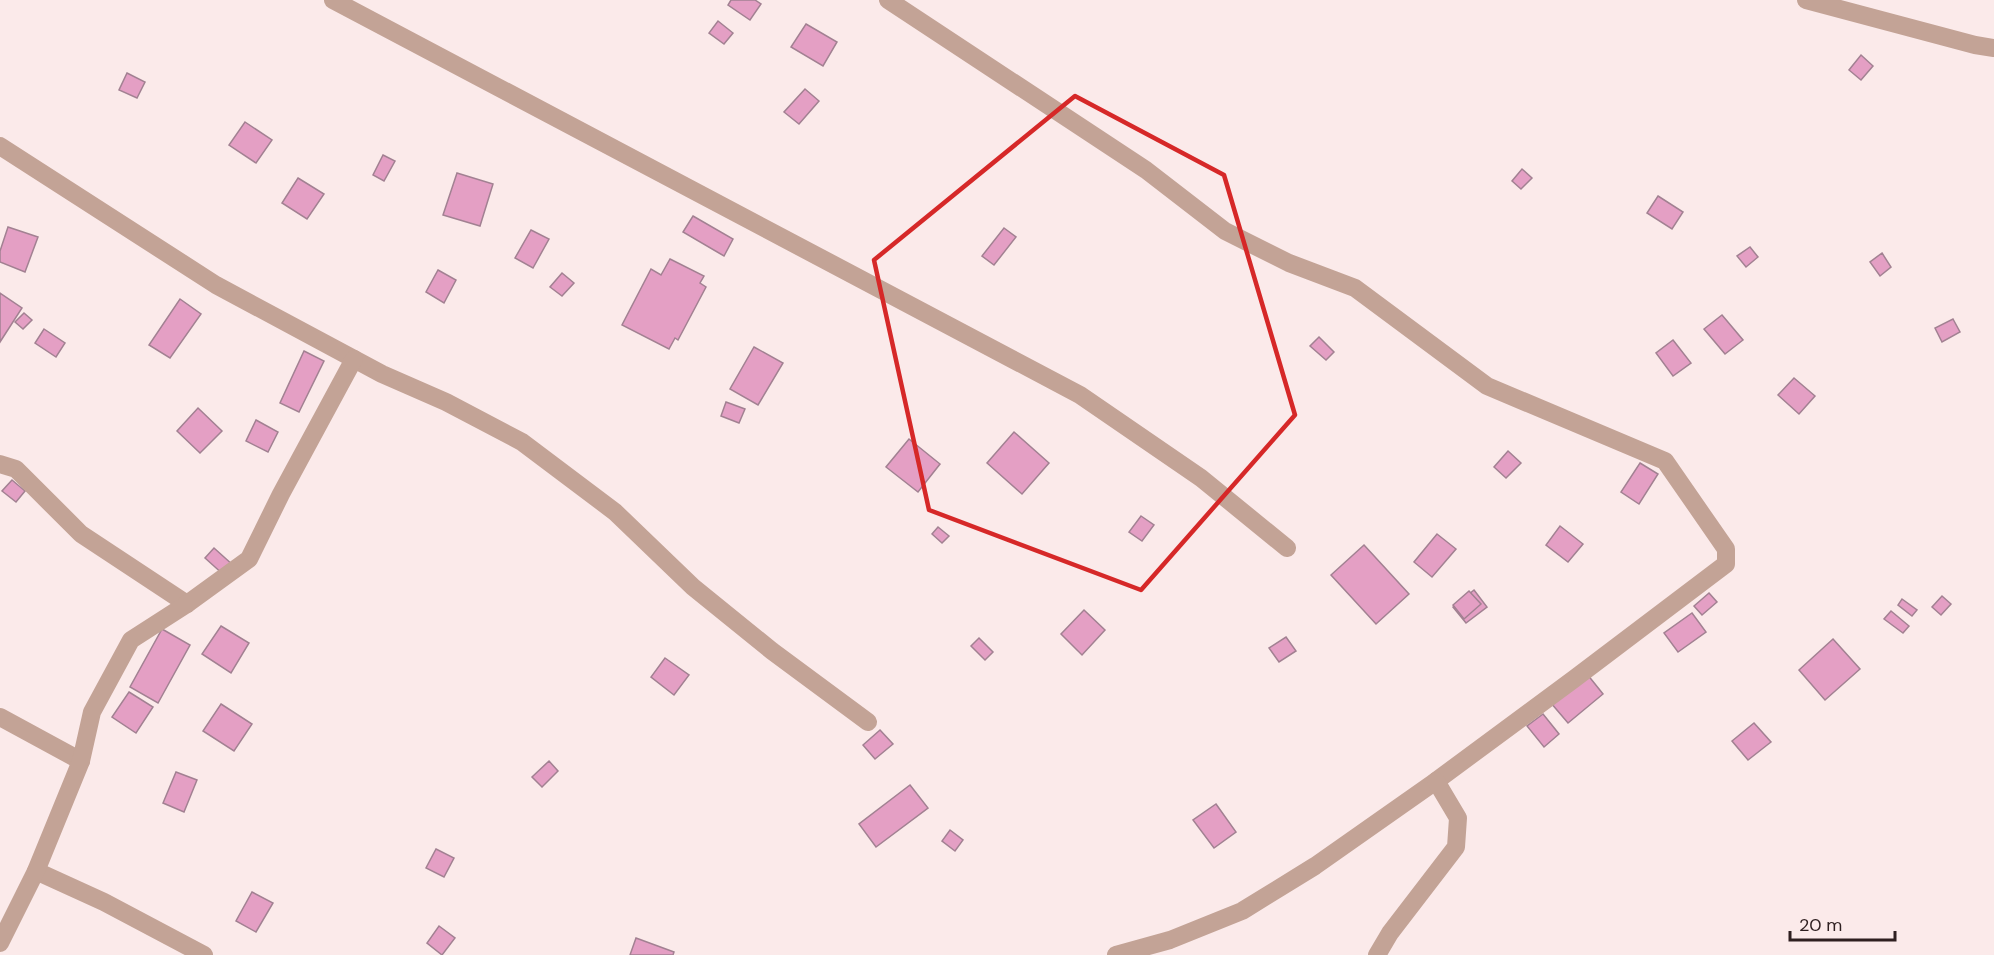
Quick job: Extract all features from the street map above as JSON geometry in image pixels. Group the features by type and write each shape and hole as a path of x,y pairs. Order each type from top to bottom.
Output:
{"street":[{"path":"333,0 1080,395 1201,478 1287,548"},
{"path":"888,0 1146,170 1225,231 1289,263 1355,288 1487,386 1665,461 1726,549 1726,564 1574,680 1315,866 1242,911 1170,940 1116,955"},
{"path":"1806,0 1994,48"},
{"path":"0,146 216,285 382,374 446,402 522,442 615,512 693,587 772,651 868,722"},
{"path":"0,943 36,871 81,761 92,712 131,640 249,559 281,494 354,359"},
{"path":"0,464 16,469 81,534 186,604"},
{"path":"0,717 81,761"},
{"path":"1377,955 1390,933 1456,847 1458,818 1436,781"},
{"path":"36,871 104,902 204,955"}],"highlighted area":[{"path":"1075,96 1224,175 1295,415 1141,590 929,510 874,260"}],"building":[{"path":"731,0 755,0 761,4 750,20 728,5"},
{"path":"718,21 733,33 724,44 709,33"},
{"path":"806,24 837,42 823,66 791,47"},
{"path":"1861,55 1873,66 1861,80 1849,70"},
{"path":"127,73 145,82 137,98 119,90"},
{"path":"805,89 819,101 799,124 784,112"},
{"path":"245,122 272,140 256,163 229,145"},
{"path":"383,155 395,161 384,181 373,175"},
{"path":"1522,169 1532,178 1521,189 1512,181"},
{"path":"457,173 493,184 480,226 443,215"},
{"path":"298,178 324,194 307,219 282,203"},
{"path":"1658,196 1683,212 1672,229 1647,213"},
{"path":"693,216 733,239 724,256 683,232"},
{"path":"8,227 38,237 25,272 0,262 0,251"},
{"path":"1004,228 1016,237 994,265 982,256"},
{"path":"531,230 549,239 533,268 515,258"},
{"path":"1750,247 1758,257 1746,267 1737,256"},
{"path":"1882,253 1891,267 1880,276 1870,262"},
{"path":"670,259 704,276 700,283 706,287 678,340 675,338 669,349 622,325 651,269 661,275"},
{"path":"438,270 456,280 444,303 426,292"},
{"path":"562,273 574,283 562,296 550,287"},
{"path":"0,293 22,308 0,342"},
{"path":"180,299 201,314 170,358 149,345"},
{"path":"24,313 32,320 23,329 15,322"},
{"path":"1722,315 1743,340 1725,354 1704,329"},
{"path":"1953,319 1960,332 1942,342 1935,328"},
{"path":"44,329 65,343 56,357 35,343"},
{"path":"1319,337 1334,352 1326,360 1310,346"},
{"path":"1673,340 1691,363 1673,376 1656,353"},
{"path":"754,347 783,363 758,405 730,389"},
{"path":"304,351 324,361 299,412 280,403"},
{"path":"1794,378 1815,396 1799,414 1778,395"},
{"path":"726,402 745,409 739,423 721,416"},
{"path":"198,408 222,431 200,453 177,431"},
{"path":"256,420 278,432 268,452 246,441"},
{"path":"1014,432 1049,463 1022,494 987,463"},
{"path":"909,439 940,464 918,492 886,467"},
{"path":"1508,451 1521,463 1506,478 1494,467"},
{"path":"1640,463 1658,474 1639,504 1621,492"},
{"path":"12,480 25,491 16,502 2,491"},
{"path":"1141,516 1154,525 1142,541 1129,532"},
{"path":"1560,526 1583,544 1568,562 1546,545"},
{"path":"938,527 949,536 942,543 932,534"},
{"path":"1437,534 1456,549 1432,577 1414,562"},
{"path":"1364,545 1409,594 1376,624 1331,575"},
{"path":"214,548 234,566 225,576 205,558"},
{"path":"1474,590 1487,607 1466,623 1453,607"},
{"path":"1469,591 1481,604 1464,619 1453,605"},
{"path":"1709,593 1717,602 1702,615 1694,606"},
{"path":"1942,596 1951,604 1941,615 1932,607"},
{"path":"1902,599 1917,610 1912,616 1898,605"},
{"path":"1084,610 1105,630 1082,655 1061,634"},
{"path":"1891,611 1909,626 1903,633 1884,619"},
{"path":"1692,613 1706,632 1678,652 1664,633"},
{"path":"221,626 249,643 231,673 202,654"},
{"path":"162,629 190,645 158,703 130,687"},
{"path":"1286,637 1296,651 1279,662 1269,648"},
{"path":"979,638 993,652 985,660 971,646"},
{"path":"1833,639 1860,669 1825,700 1799,670"},
{"path":"665,658 689,675 674,695 651,677"},
{"path":"1587,674 1603,694 1568,723 1551,703"},
{"path":"129,692 153,707 136,733 112,717"},
{"path":"221,704 252,724 234,751 203,731"},
{"path":"1543,714 1559,734 1544,747 1527,726"},
{"path":"1754,723 1771,742 1748,760 1732,741"},
{"path":"880,730 893,744 875,759 863,745"},
{"path":"549,761 558,771 542,787 532,777"},
{"path":"176,772 197,780 184,812 163,803"},
{"path":"910,785 928,808 876,847 859,824"},
{"path":"1216,804 1236,832 1214,848 1193,820"},
{"path":"950,830 963,840 955,851 942,841"},
{"path":"436,849 454,858 444,877 426,868"},
{"path":"252,892 273,903 256,932 236,921"},
{"path":"439,926 455,938 442,955 427,943"},
{"path":"636,938 674,952 673,955 630,955"}]}
